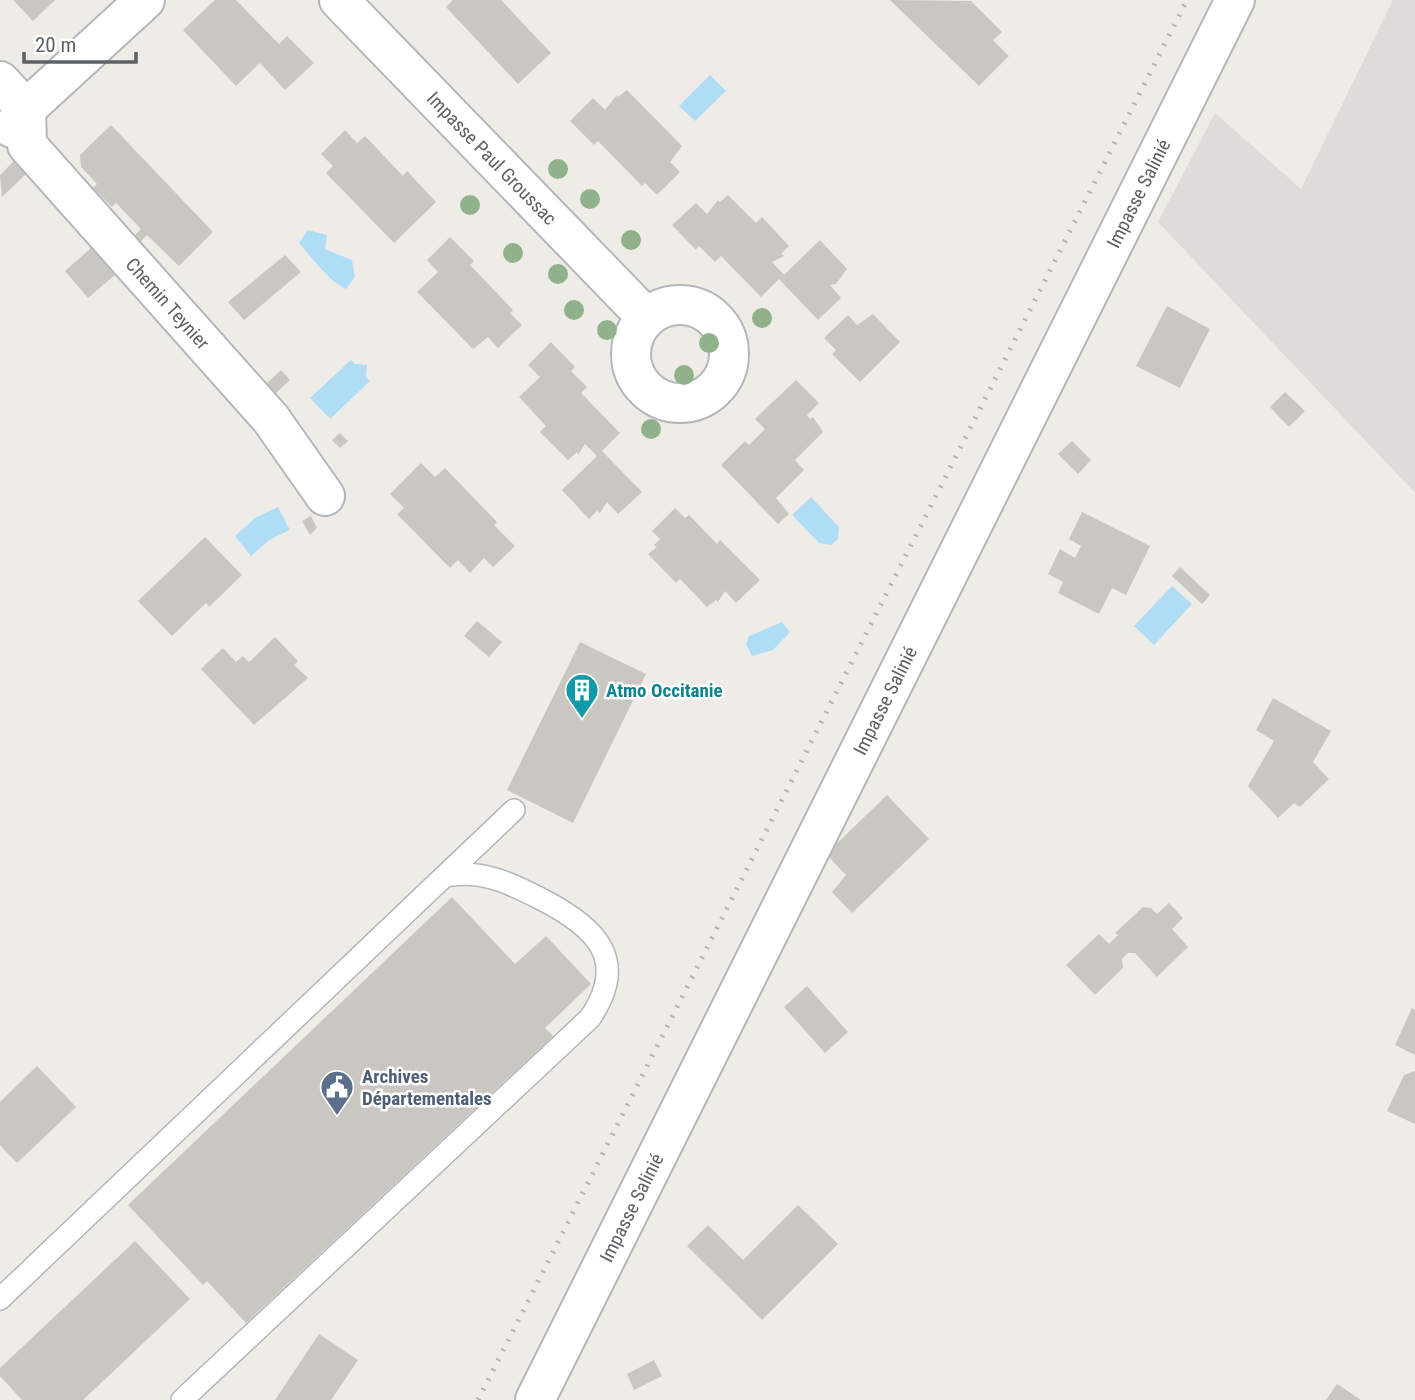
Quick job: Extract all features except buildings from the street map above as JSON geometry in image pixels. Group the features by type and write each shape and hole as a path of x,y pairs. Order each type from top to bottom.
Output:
{"street":[{"path":"0,144 26,109 145,0"},
{"name":"Impasse Paul Groussac","path":"340,0 646,317"},
{"name":"Impasse Salinié","path":"535,1400 1235,0"},
{"path":"0,81 26,109"},
{"name":"Chemin Teynier","path":"26,109 27,145 271,419 325,496"}],"lane":[{"path":"0,1299 514,810"},
{"path":"182,1400 590,1018 601,1002 607,969 598,940 585,924 513,884 487,875 465,872 444,876"}],"shaded area":[{"path":"1393,0 1415,0 1415,493 1158,222 1215,113 1301,189"}],"water":[{"path":"710,75 726,91 695,121 679,106"},
{"path":"308,230 327,235 325,249 352,260 355,277 346,289 327,275 299,243"},
{"path":"351,360 355,364 367,365 366,377 370,381 330,419 310,398"},
{"path":"811,497 839,527 838,539 831,545 819,543 792,515"},
{"path":"278,507 290,530 269,540 251,556 235,536 255,518"},
{"path":"1172,586 1192,604 1154,645 1134,626"},
{"path":"782,622 790,632 773,650 752,656 746,644 749,636"}],"railway":[{"path":"478,1400 1187,0"}],"place":[{"name":"Atmo Occitanie","path":"582,720"},
{"name":"Archives Départementales","path":"337,1117"}]}
